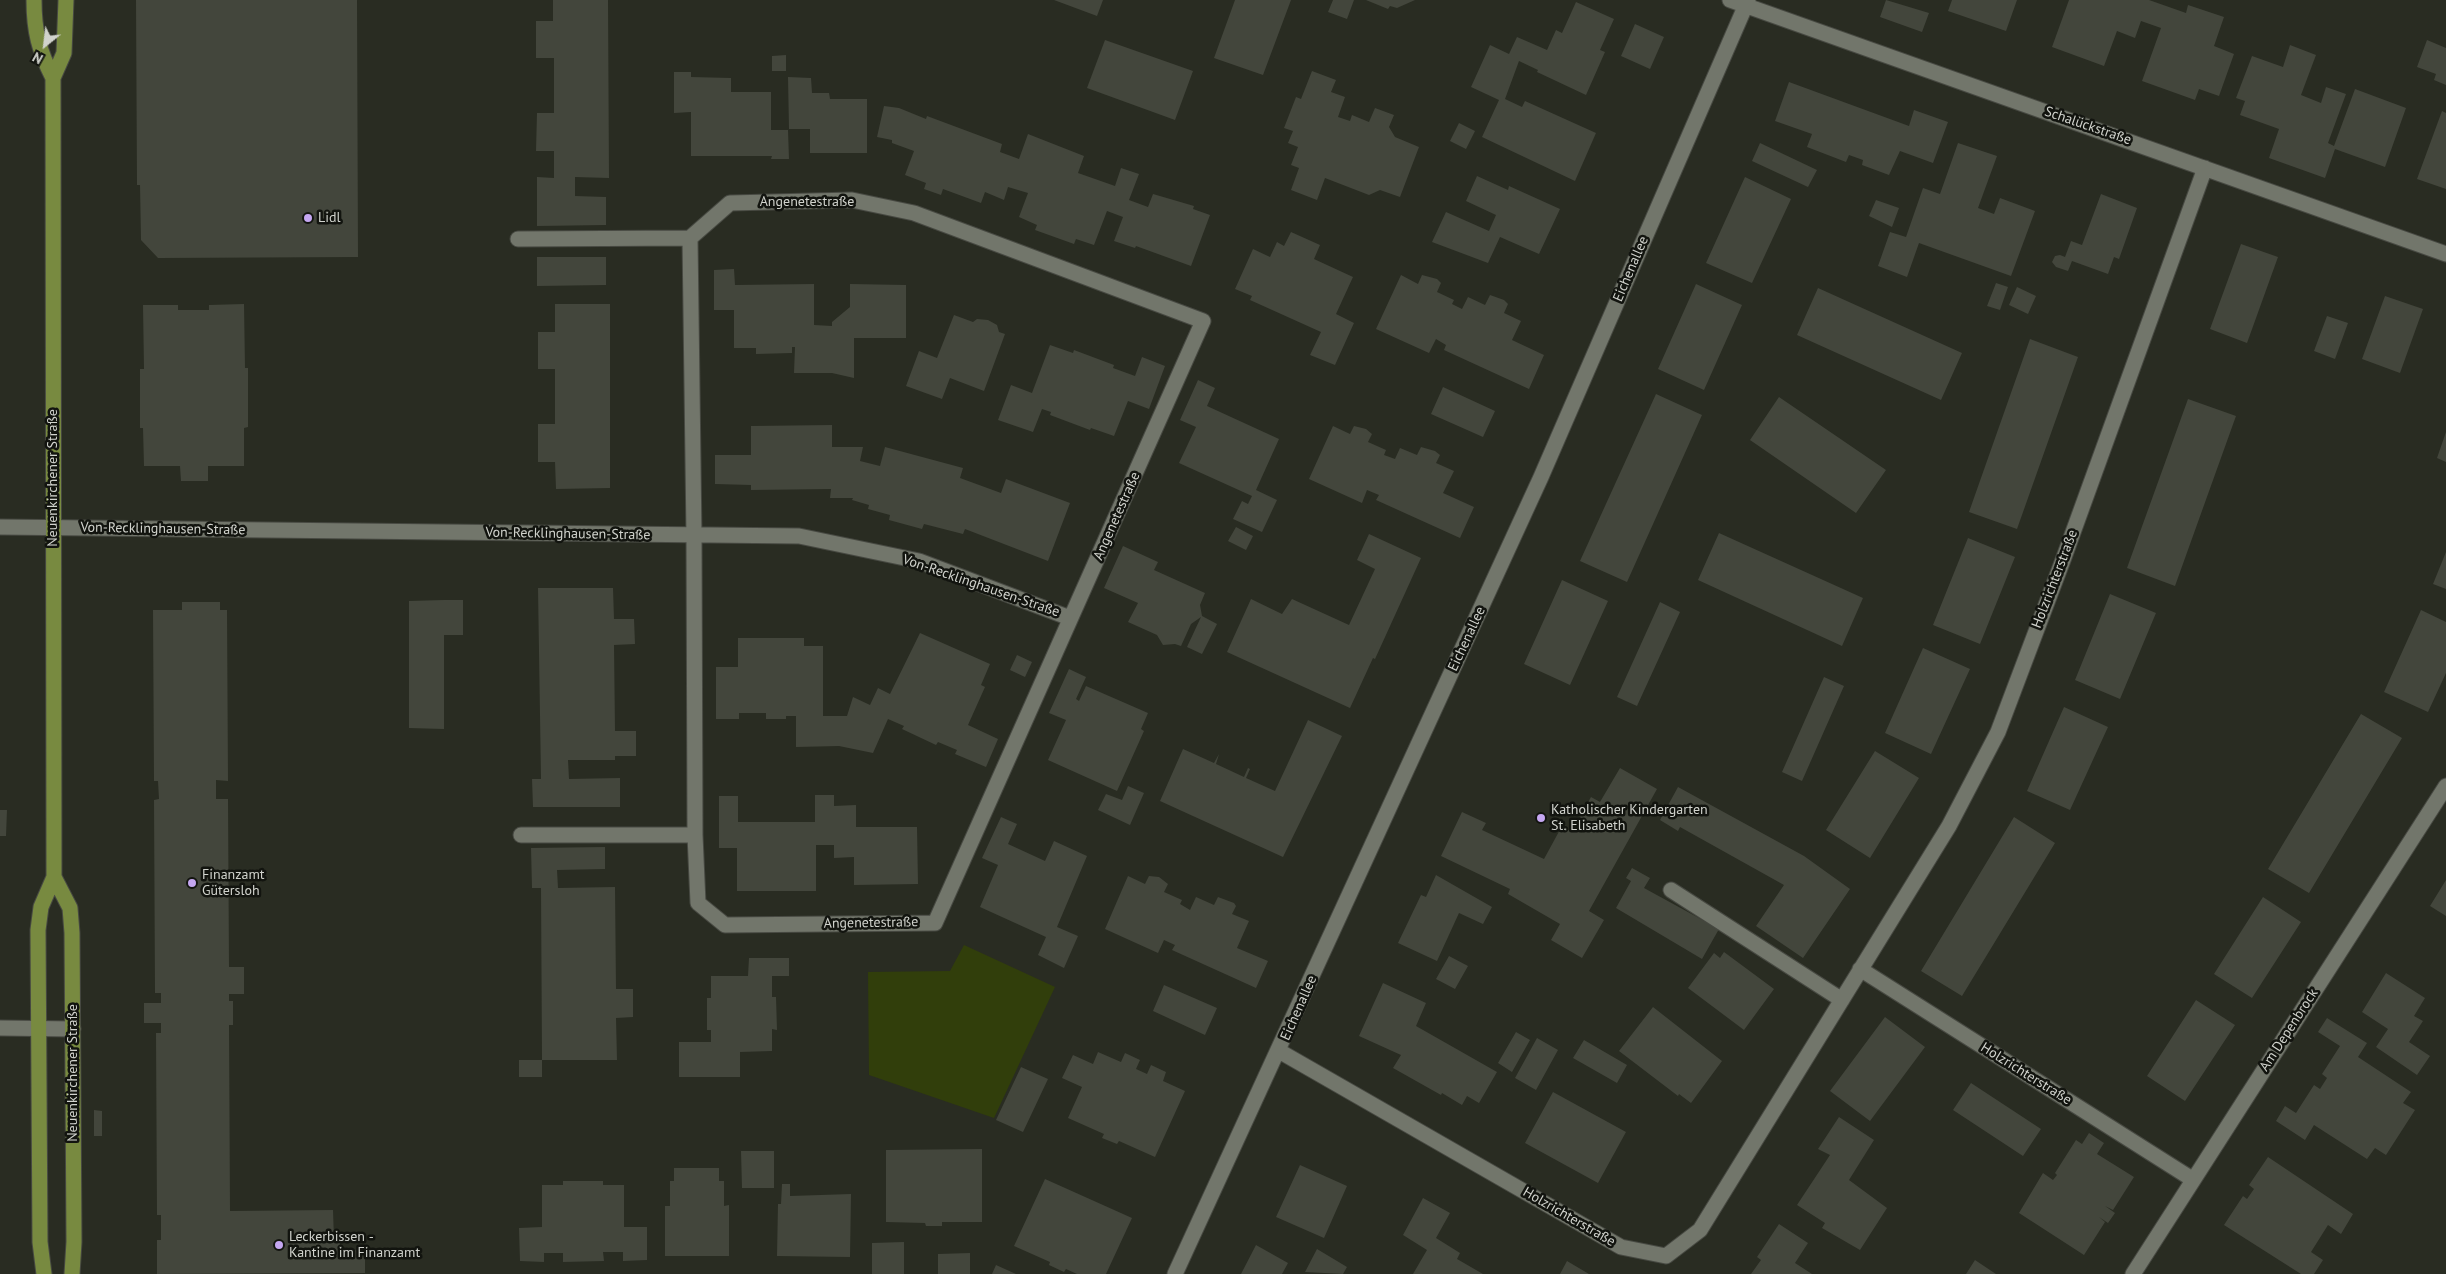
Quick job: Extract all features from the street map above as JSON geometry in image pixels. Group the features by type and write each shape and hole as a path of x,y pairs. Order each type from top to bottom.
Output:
{"main road":[{"name":"Neuenkirchener Straße","path":"34,0 36,30 41,55 53,78"},
{"name":"Neuenkirchener Straße","path":"44,1274 40,1242 38,930 41,907 54,877 53,78 64,53 66,0"},
{"name":"Neuenkirchener Straße","path":"54,877 70,908 73,1029 74,1242 72,1274"}],"street":[{"name":"Schalückstraße","path":"1730,0 1747,3 2446,254"},
{"name":"Eichenallee","path":"1175,1274 1280,1050 1536,486 1747,3"},
{"name":"Holzrichterstraße","path":"1280,1050 1621,1247 1666,1256 1700,1230 1949,826 1998,732 2063,560 2205,168"},
{"name":"Angenetestraße","path":"852,200 914,213 1203,321 935,923 725,925 698,904 695,835 694,536 690,238 730,203 852,200"},
{"path":"518,239 690,238"},
{"name":"Von-Recklinghausen-Straße","path":"0,527 799,536 909,559 1070,618"},
{"name":"Am Depenbrock","path":"2133,1274 2192,1179 2446,786"},
{"path":"521,835 695,835"},
{"path":"1671,890 1842,1000"},
{"name":"Holzrichterstraße","path":"1860,970 2192,1179"},
{"path":"0,1028 73,1029"}],"green space":[{"path":"964,945 1055,987 994,1118 869,1075 868,972 950,971"}],"building":[{"path":"136,0 357,0 358,257 158,258 141,240 140,185 137,185"},
{"path":"553,0 608,0 609,178 575,177 575,196 606,197 606,225 537,226 537,177 554,178 554,151 536,151 537,113 554,113 554,58 536,58 536,21 553,21"},
{"path":"1054,0 1103,0 1097,16"},
{"path":"1235,0 1291,0 1263,75 1214,58"},
{"path":"1333,0 1354,0 1347,19 1328,12"},
{"path":"1366,0 1415,0 1397,8 1390,6 1388,9"},
{"path":"1886,0 1929,13 1922,32 1880,17"},
{"path":"1952,0 2017,0 2006,31 1948,11"},
{"path":"2069,0 2149,0 2186,13 2188,5 2224,17 2214,46 2234,54 2219,96 2199,89 2195,100 2142,81 2161,28 2141,21 2135,38 2117,31 2104,66 2052,47"},
{"path":"1576,2 1614,19 1600,50 1605,52 1586,95 1537,72 1538,70 1519,61 1505,99 1522,107 1525,101 1596,133 1575,181 1482,137 1499,100 1471,87 1490,45 1509,54 1517,37 1547,50 1556,30 1562,33"},
{"path":"1635,24 1664,37 1650,69 1621,56"},
{"path":"1105,40 1193,71 1175,120 1087,88"},
{"path":"2427,40 2446,48 2446,85 2434,80 2436,74 2417,67"},
{"path":"2290,45 2316,55 2301,95 2321,103 2326,87 2346,94 2328,143 2334,146 2355,89 2406,108 2385,167 2335,149 2325,178 2269,158 2279,129 2240,115 2245,101 2236,98 2252,56 2283,67"},
{"path":"786,55 786,71 772,71 772,56"},
{"path":"1312,71 1336,80 1331,92 1345,97 1338,117 1350,121 1352,115 1369,122 1375,108 1394,115 1389,127 1395,137 1419,147 1400,197 1380,190 1369,195 1325,178 1317,200 1291,190 1299,168 1291,165 1298,147 1288,143 1293,131 1284,128 1296,97 1301,99"},
{"path":"674,72 691,72 691,77 731,78 731,92 771,92 771,130 788,130 789,159 771,159 772,156 691,156 691,112 674,113"},
{"path":"788,77 811,78 812,93 829,93 830,99 867,99 867,153 810,153 810,129 789,129"},
{"path":"1789,82 1909,126 1914,110 1948,122 1933,163 1900,151 1889,175 1862,165 1863,160 1849,155 1846,162 1807,147 1812,134 1775,121"},
{"path":"884,106 899,108 926,119 927,116 1002,144 1000,152 1019,159 1028,134 1084,156 1078,173 1115,186 1121,168 1139,174 1129,200 1148,207 1153,194 1194,206 1193,209 1210,215 1191,266 1136,246 1135,248 1114,241 1123,217 1107,211 1094,245 1076,239 1074,244 1035,230 1037,225 1019,217 1028,193 1008,187 1004,200 985,192 981,203 943,189 941,195 924,189 926,183 905,175 914,151 892,143 892,140 877,137"},
{"path":"2442,111 2446,113 2446,189 2417,179"},
{"path":"1459,123 1475,131 1466,149 1450,141"},
{"path":"1760,143 1817,170 1808,187 1752,161"},
{"path":"1958,143 1997,156 1978,208 1994,214 2000,198 2035,211 2011,276 1919,243 1907,277 1878,266 1890,232 1906,237 1923,188 1940,194"},
{"path":"1477,176 1508,190 1509,186 1560,209 1539,254 1500,237 1488,263 1432,242 1446,212 1489,231 1496,215 1466,201"},
{"path":"1745,177 1791,199 1752,283 1706,263"},
{"path":"2101,194 2137,208 2119,259 2114,257 2108,274 2072,261 2068,271 2056,267 2052,262 2055,256 2065,257 2071,241 2082,245"},
{"path":"1876,200 1899,208 1892,227 1869,216"},
{"path":"1291,232 1320,245 1314,259 1353,277 1336,314 1354,323 1335,365 1310,355 1321,332 1250,300 1252,296 1235,289 1253,249 1270,257 1277,242 1284,246"},
{"path":"2241,244 2278,257 2247,343 2210,329"},
{"path":"537,257 606,257 606,285 537,286"},
{"path":"734,269 735,285 814,284 814,325 832,326 832,322 850,307 850,284 906,285 906,338 854,338 854,378 832,373 794,373 795,347 792,347 792,353 756,354 756,348 734,348 734,310 714,310 714,270"},
{"path":"1401,275 1418,284 1422,275 1437,279 1441,283 1437,292 1454,300 1452,304 1462,309 1468,297 1485,305 1490,295 1504,300 1508,304 1504,313 1521,321 1512,340 1544,355 1529,389 1444,350 1446,345 1436,339 1429,353 1376,329"},
{"path":"1996,283 2008,287 2000,310 1987,306"},
{"path":"1696,284 1742,305 1704,390 1658,369"},
{"path":"2017,287 2036,296 2028,314 2009,305"},
{"path":"1818,288 1962,353 1941,400 1797,335"},
{"path":"2385,296 2423,309 2400,373 2362,359"},
{"path":"244,304 245,368 248,368 248,427 244,428 244,466 208,466 208,481 181,481 180,466 144,466 143,428 140,428 140,369 144,369 143,305 178,305 178,310 209,310 209,305"},
{"path":"555,304 610,304 610,488 556,489 555,462 538,462 538,424 555,424 555,369 538,369 538,332 555,332"},
{"path":"954,315 973,322 977,319 988,320 997,325 999,332 1005,334 984,391 950,378 942,399 906,386 919,351 937,358"},
{"path":"2327,316 2348,323 2335,359 2314,351"},
{"path":"2030,339 2078,357 2017,529 1969,512"},
{"path":"1050,345 1073,353 1074,350 1114,365 1113,368 1135,376 1142,357 1165,366 1149,409 1128,401 1114,436 1091,428 1090,430 1050,415 1051,412 1042,409 1033,432 998,420 1011,385 1032,393"},
{"path":"1198,380 1215,388 1207,406 1279,439 1256,490 1277,500 1262,532 1233,519 1242,501 1248,504 1252,496 1179,463 1196,427 1180,420"},
{"path":"1443,387 1495,411 1483,437 1431,414"},
{"path":"1656,394 1702,415 1627,582 1580,561"},
{"path":"1779,397 1886,470 1856,513 1750,440"},
{"path":"2188,399 2236,416 2175,586 2127,568"},
{"path":"832,425 832,447 863,447 860,461 880,466 885,447 963,468 960,478 1001,493 1006,479 1070,503 1048,561 965,529 963,534 924,524 922,529 889,520 890,515 868,509 869,505 852,500 853,498 830,498 831,489 751,490 751,485 715,484 715,455 751,455 751,426"},
{"path":"1333,426 1350,434 1354,426 1366,429 1372,434 1368,442 1386,450 1384,455 1395,459 1400,448 1417,455 1421,447 1435,451 1440,455 1436,463 1454,471 1443,493 1474,507 1460,538 1376,500 1379,495 1367,490 1362,503 1309,479"},
{"path":"2446,432 2446,462 2437,458"},
{"path":"1236,527 1253,536 1246,550 1228,541"},
{"path":"1719,533 1863,598 1842,646 1698,580"},
{"path":"1369,534 1421,558 1375,659 1373,658 1350,708 1227,652 1251,599 1282,614 1292,599 1349,625 1375,569 1357,560"},
{"path":"1968,538 2015,557 1980,644 1933,625"},
{"path":"1123,546 1158,562 1154,570 1205,593 1200,605 1202,616 1217,624 1202,654 1187,647 1201,617 1191,624 1181,646 1175,644 1163,645 1157,635 1128,622 1138,603 1104,588"},
{"path":"2446,552 2446,589 2433,584"},
{"path":"1562,580 1608,601 1570,685 1524,664"},
{"path":"538,588 613,588 614,619 634,619 635,644 614,645 615,731 636,731 636,756 615,756 615,760 568,760 569,779 620,778 620,807 533,807 532,779 541,779"},
{"path":"2110,594 2156,613 2120,699 2075,680"},
{"path":"463,600 463,635 444,635 444,729 409,728 409,601"},
{"name":"Finanzamt Gütersloh","path":"182,602 220,602 220,610 227,610 228,781 216,780 216,799 228,799 229,967 244,967 244,994 229,994 229,1001 233,1001 233,1025 229,1025 230,1211 333,1210 334,1240 340,1240 340,1251 365,1250 365,1273 157,1274 157,1240 161,1240 161,1215 157,1215 156,1033 161,1033 161,1023 144,1023 144,1003 161,1003 161,993 155,993 154,800 159,799 158,781 154,781 153,610 182,610"},
{"path":"1660,602 1680,612 1637,706 1617,697"},
{"path":"2421,610 2446,622 2446,673 2428,712 2384,692"},
{"path":"920,633 990,664 981,685 985,687 968,725 998,739 986,767 955,754 957,750 938,742 936,745 902,729 904,726 888,719 873,753 839,746 796,747 796,716 786,716 786,719 766,719 766,713 739,713 739,719 716,719 716,667 738,667 738,638 804,638 804,646 823,646 823,716 847,716 853,697 870,705 878,688 890,694"},
{"path":"1923,648 1970,669 1931,754 1885,733"},
{"path":"1017,655 1032,662 1025,677 1010,670"},
{"path":"1069,669 1086,677 1076,699 1079,701 1086,686 1148,713 1141,729 1144,731 1117,791 1048,760 1066,720 1049,713"},
{"path":"1824,677 1844,686 1802,781 1782,772"},
{"path":"2064,707 2108,727 2070,810 2027,791"},
{"path":"2361,714 2402,738 2309,893 2268,869"},
{"path":"1308,720 1342,736 1283,857 1160,801 1183,749 1214,763 1219,754 1216,764 1244,777 1248,768 1250,769 1246,778 1275,791"},
{"path":"1875,751 1919,778 1870,858 1826,830"},
{"path":"1620,768 1657,789 1589,911 1604,920 1582,958 1551,940 1560,924 1508,894 1510,889 1441,856 1462,812 1486,823 1482,830 1544,859 1562,826 1572,832 1591,797 1600,802"},
{"path":"1128,786 1144,793 1130,825 1098,810 1106,794 1122,800"},
{"path":"1678,787 1804,856 1850,889 1803,958 1756,926 1784,885 1680,827 1678,831 1660,820"},
{"path":"815,795 834,795 834,806 856,805 856,827 917,827 918,884 854,885 854,857 834,858 834,845 816,845 816,891 737,891 737,848 719,848 719,796 738,796 738,822 815,822"},
{"path":"0,810 7,810 6,836 0,836"},
{"path":"1001,817 1017,824 1008,844 1045,861 1054,841 1087,856 1057,927 1078,936 1064,968 1038,955 1046,937 980,907 998,865 982,858"},
{"path":"2014,817 2055,843 1962,996 1921,971"},
{"path":"605,847 605,869 557,870 558,888 615,887 616,989 633,989 633,1017 616,1018 617,1060 542,1060 541,888 532,888 531,848"},
{"path":"1632,868 1650,878 1644,888 1719,929 1702,959 1616,908 1631,881 1626,878"},
{"path":"1436,875 1492,907 1483,924 1459,913 1437,961 1398,943 1421,895 1426,897"},
{"path":"1128,876 1145,884 1149,876 1159,877 1168,884 1164,892 1182,900 1180,904 1190,910 1196,897 1214,905 1218,897 1234,903 1236,906 1232,914 1249,921 1237,948 1268,961 1256,988 1172,950 1175,945 1164,940 1158,953 1105,929"},
{"path":"2446,880 2446,916 2430,906"},
{"path":"2263,897 2301,922 2252,998 2214,974"},
{"path":"1724,952 1774,989 1744,1030 1688,988 1714,953 1720,958"},
{"path":"1449,956 1468,966 1455,989 1436,979"},
{"path":"749,958 789,958 789,976 772,976 772,997 776,997 777,1030 772,1029 772,1051 740,1052 740,1077 679,1077 679,1042 711,1042 711,1030 707,1030 707,998 711,998 711,976 748,976"},
{"path":"2386,973 2425,998 2414,1016 2423,1021 2409,1042 2430,1056 2417,1075 2376,1047 2388,1029 2362,1012"},
{"path":"1383,983 1426,1003 1416,1026 1497,1072 1479,1103 1467,1096 1462,1105 1442,1093 1441,1095 1393,1068 1401,1055 1359,1036"},
{"path":"1164,985 1217,1008 1205,1035 1153,1011"},
{"path":"2196,1000 2235,1025 2185,1101 2147,1076"},
{"path":"1653,1007 1722,1061 1691,1103 1679,1094 1678,1096 1619,1051"},
{"path":"1885,1017 1925,1047 1870,1121 1830,1091"},
{"path":"2327,1018 2367,1043 2358,1057 2411,1092 2403,1103 2415,1110 2386,1155 2375,1148 2367,1159 2314,1125 2305,1140 2276,1121 2285,1106 2296,1113 2314,1085 2320,1089 2327,1078 2322,1074 2340,1046 2318,1032"},
{"path":"1516,1032 1530,1040 1512,1072 1498,1063"},
{"path":"1537,1038 1558,1050 1536,1090 1515,1078"},
{"path":"1584,1040 1627,1065 1617,1083 1573,1058"},
{"path":"1098,1052 1121,1062 1125,1053 1140,1060 1136,1069 1147,1074 1151,1065 1166,1072 1163,1081 1185,1091 1155,1157 1119,1141 1117,1144 1102,1138 1104,1134 1068,1118 1082,1087 1062,1078 1073,1055 1093,1064"},
{"path":"519,1060 542,1060 542,1077 519,1077"},
{"path":"1021,1067 1048,1079 1023,1132 996,1120"},
{"path":"1971,1083 2041,1129 2023,1156 1953,1110"},
{"path":"1553,1092 1626,1132 1598,1183 1525,1143"},
{"path":"94,1110 102,1111 102,1136 94,1136"},
{"path":"1839,1117 1874,1140 1849,1180 1887,1208 1860,1250 1822,1228 1825,1223 1797,1205 1830,1155 1818,1149"},
{"path":"2089,1133 2104,1143 2097,1154 2134,1177 2113,1210 2105,1206 2115,1213 2108,1223 2099,1217 2105,1222 2084,1255 2019,1213 2043,1173 2053,1180 2057,1175 2055,1173 2076,1140 2082,1144"},
{"path":"982,1149 982,1222 942,1222 942,1226 926,1226 925,1223 886,1222 886,1150"},
{"path":"741,1151 774,1151 774,1188 742,1188"},
{"path":"2268,1157 2353,1214 2341,1234 2328,1225 2311,1252 2323,1260 2314,1274 2301,1274 2224,1225 2243,1196 2247,1199 2254,1189 2249,1185"},
{"path":"1300,1165 1347,1186 1324,1238 1276,1217"},
{"path":"674,1168 719,1168 719,1181 724,1181 724,1206 729,1205 729,1256 665,1256 665,1206 670,1206 670,1181 674,1181"},
{"path":"1045,1179 1132,1218 1106,1274 1077,1274 1066,1269 1064,1272 1049,1265 1050,1262 1014,1246"},
{"path":"563,1181 603,1181 603,1185 624,1185 624,1227 647,1227 647,1260 623,1261 623,1252 603,1252 604,1261 563,1262 563,1253 544,1253 544,1262 520,1261 519,1228 542,1227 542,1185 563,1185"},
{"path":"782,1184 790,1184 790,1196 851,1194 850,1257 777,1256 778,1204 781,1204"},
{"path":"1423,1198 1450,1213 1436,1238 1460,1253 1457,1259 1483,1274 1413,1274 1427,1250 1403,1235"},
{"path":"1779,1224 1808,1243 1795,1263 1812,1274 1751,1274 1761,1260 1757,1257"},
{"path":"904,1242 904,1274 872,1274 872,1243"},
{"path":"1256,1245 1288,1263 1282,1274 1241,1274"},
{"path":"1317,1249 1347,1267 1343,1274 1305,1272"},
{"path":"970,1253 970,1274 938,1274 938,1254"},
{"path":"1975,1260 1996,1274 1966,1274"},
{"path":"1567,1261 1589,1274 1560,1274"},
{"path":"996,1265 1016,1274 992,1274"}],"place":[{"name":"Lidl","path":"308,218"},
{"name":"Katholischer Kindergarten St. Elisabeth","path":"1541,818"},
{"name":"Finanzamt Gütersloh","path":"192,883"},
{"name":"Leckerbissen - Kantine im Finanzamt","path":"279,1245"}]}
